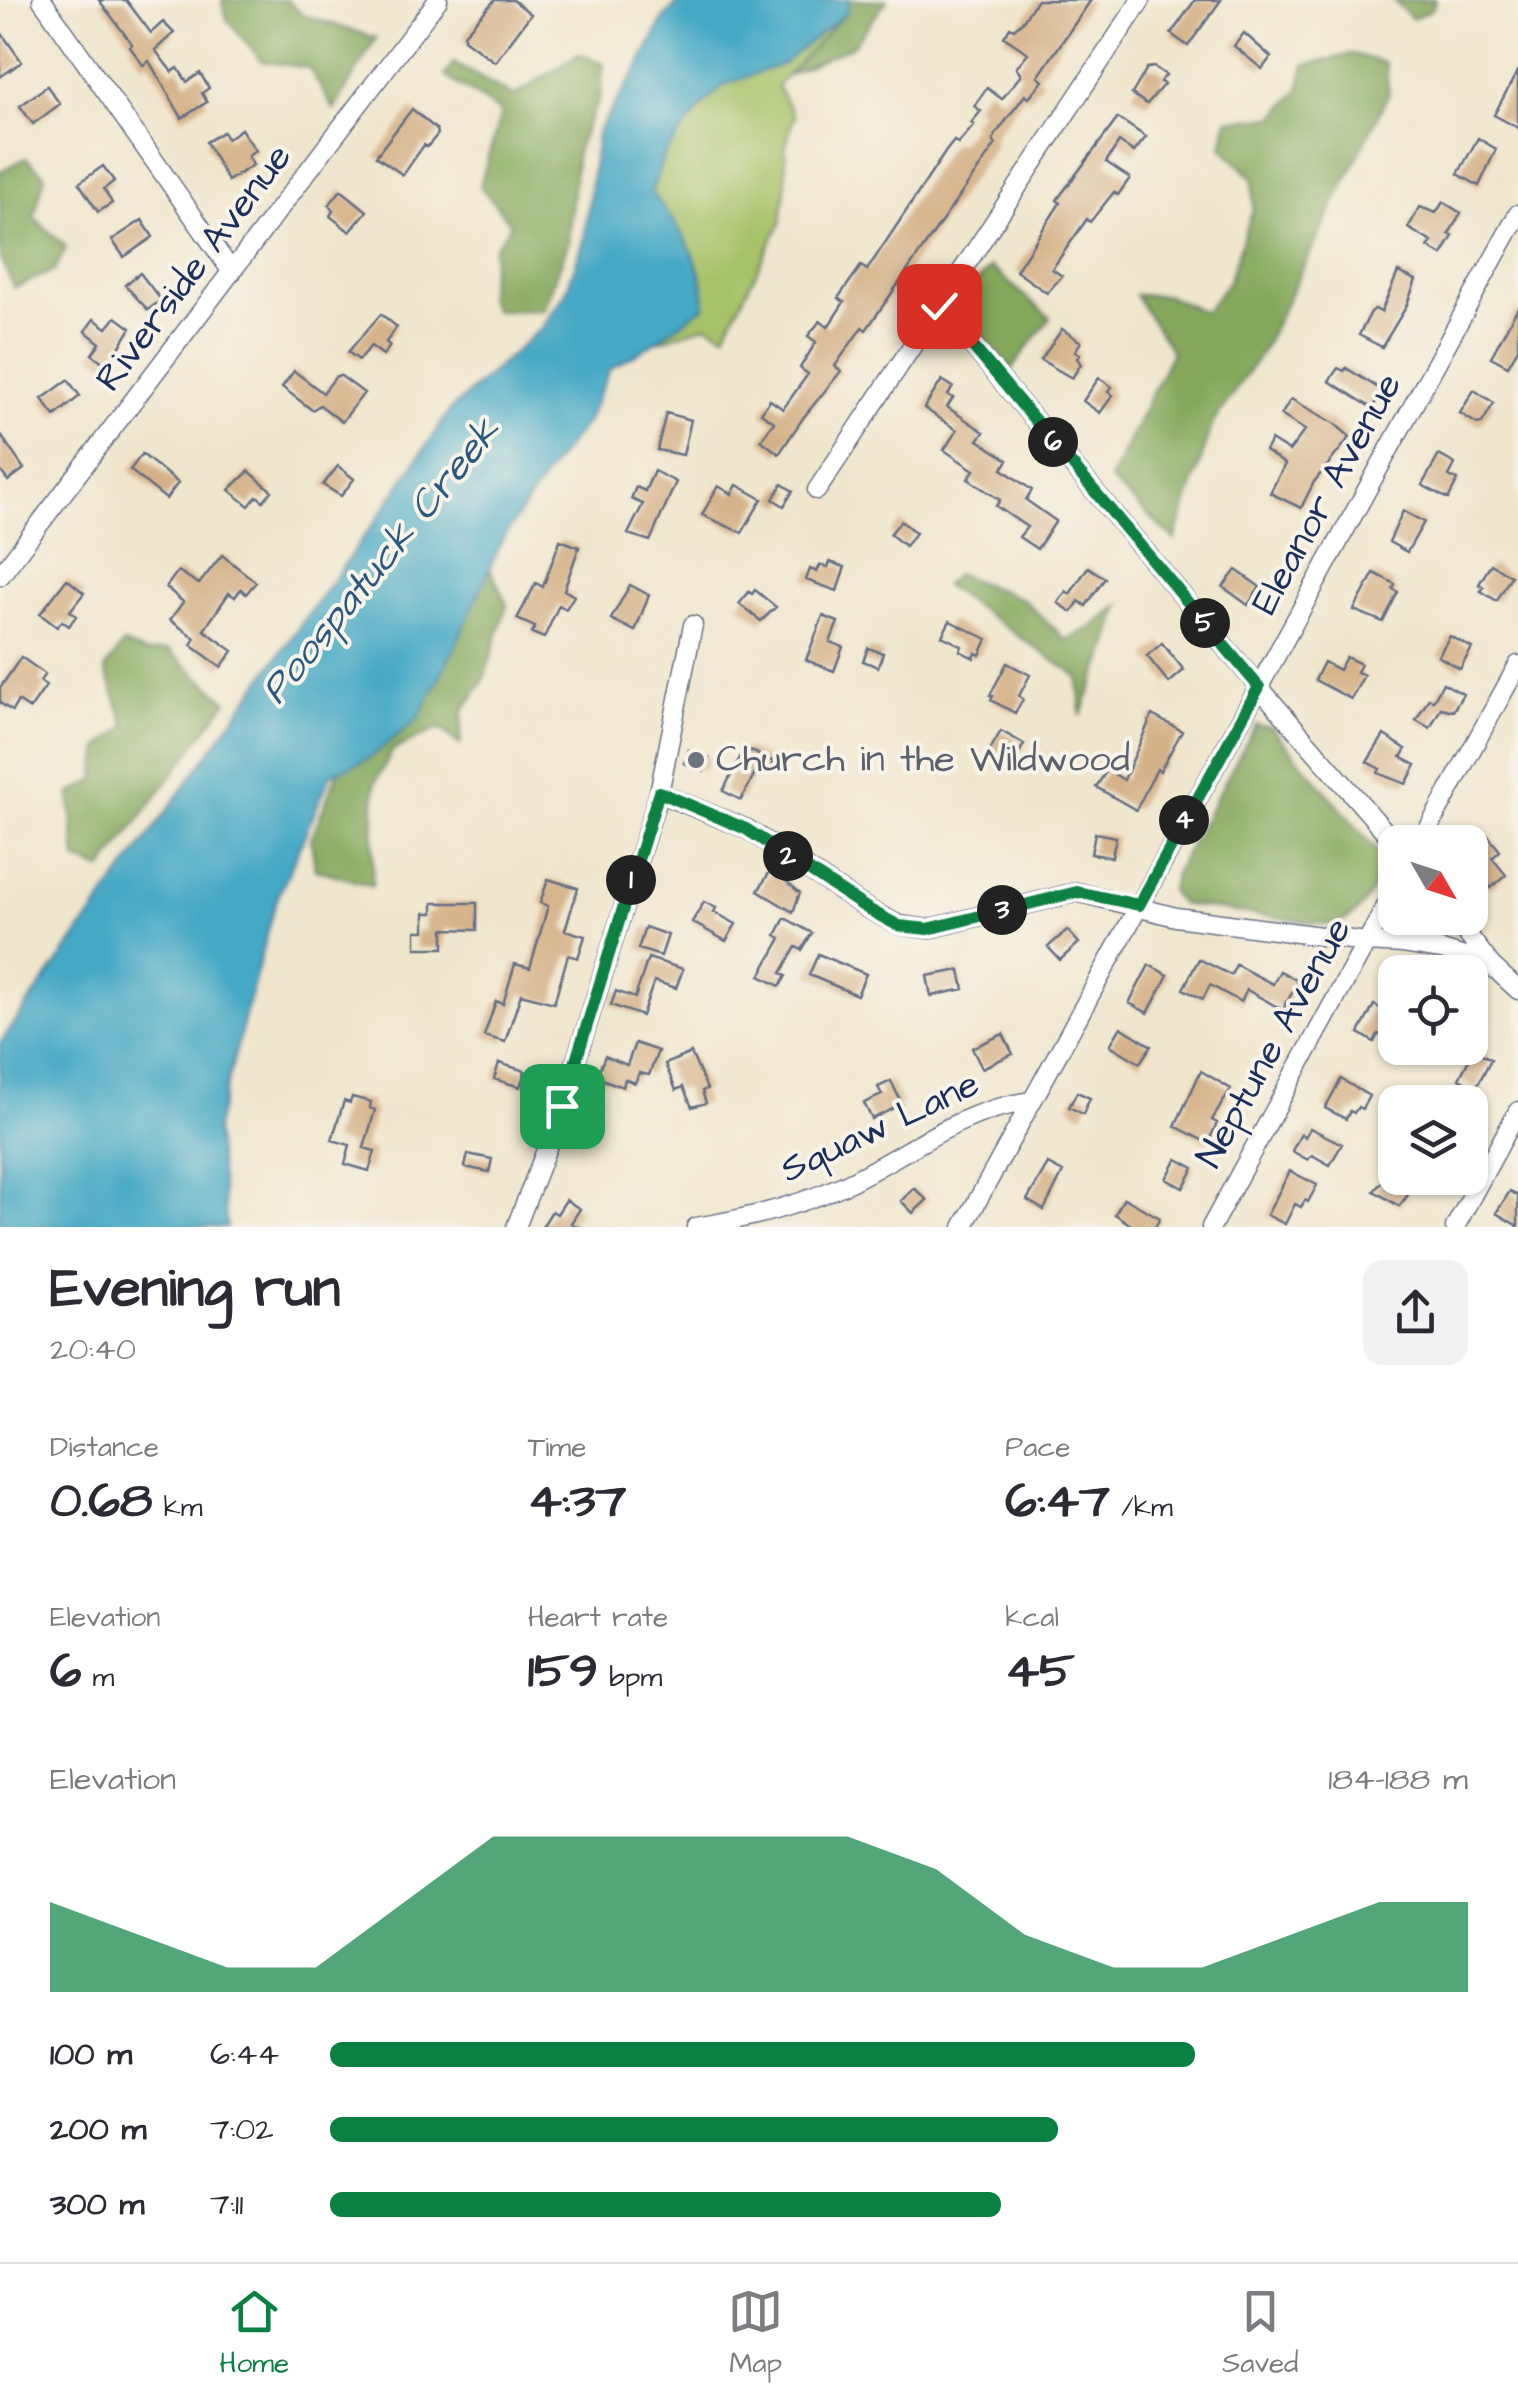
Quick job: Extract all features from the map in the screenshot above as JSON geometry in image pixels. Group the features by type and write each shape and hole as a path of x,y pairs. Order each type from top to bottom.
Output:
{"street":[{"path":"42,0 232,272"},
{"name":"Riverside Avenue","path":"4,561 232,272 438,0"},
{"path":"817,490 1141,0"},
{"name":"Eleanor Avenue","path":"963,1227 1518,214"},
{"path":"939,306 1379,825"},
{"path":"516,1227 557,1122 659,792 693,625"},
{"path":"1430,825 1518,666"},
{"path":"659,792 746,829 899,926 928,929 1077,892 1176,917 1442,950 1491,964"},
{"name":"Neptune Avenue","path":"1211,1227 1378,920"},
{"path":"1468,935 1518,990"},
{"name":"Squaw Lane","path":"696,1227 780,1209 844,1185 976,1112 1032,1101"},
{"path":"1454,1227 1518,1111"}],"green space":[{"path":"222,0 287,0 303,15 376,38 334,110 309,68 262,61 227,19"},
{"path":"849,0 846,13 777,86 794,116 785,149 781,222 725,334 707,325 656,342 705,305 651,193 664,155 700,108 724,85 783,64"},
{"path":"849,0 887,0 854,45 786,76 846,13"},
{"path":"1393,0 1436,0 1432,9 1412,19"},
{"path":"579,54 604,63 600,97 577,148 568,244 543,310 495,311 487,297 494,249 511,224 480,186 501,112 445,76 453,63 514,96"},
{"path":"1353,54 1385,63 1389,93 1262,351 1213,423 1175,540 1110,480 1172,352 1135,295 1166,295 1205,312 1229,280 1253,209 1253,179 1222,147 1227,120 1275,117 1299,90 1305,65"},
{"path":"26,158 45,175 34,217 66,247 55,270 14,288 0,258 0,171"},
{"path":"991,267 1050,318 1012,369 977,330 974,285"},
{"path":"490,568 507,605 483,682 463,711 460,745 440,728 393,750 375,783 372,886 315,869 311,839 338,771 368,759 418,719"},
{"path":"957,574 1023,599 1066,640 1092,627 1120,605 1081,716 1078,677 944,585"},
{"path":"123,644 147,653 168,650 227,701 102,870 76,860 70,794 95,780 100,747 126,726 105,669"},
{"path":"1256,725 1272,728 1378,852 1378,880 1364,904 1350,918 1328,925 1181,904 1170,891 1177,869"}],"water":[{"name":"Poospatuck Creek","path":"681,0 849,0 846,13 783,64 724,85 700,108 664,155 651,193 689,245 700,274 705,306 610,369 586,423 503,538 418,719 368,759 331,774 275,904 215,1130 227,1227 0,1227 0,1043 382,512 450,410 541,328 565,294 584,240 597,133 664,17"}],"building":[{"path":"99,0 126,0 151,33 163,22 174,33 155,50 172,72 178,68 187,82 200,73 209,88 202,93 207,102 182,118 149,61 143,65"},
{"path":"495,0 513,0 531,14 495,62 464,39 464,34"},
{"path":"1037,0 1091,0 1038,77 1043,81 1029,98 1025,95 996,134 996,144 866,330 862,327 835,366 841,371 779,454 761,440 774,422 761,413 770,400 783,409 808,374 800,368 816,342 808,336 820,321 828,327 844,302 838,298 861,266 867,270 946,151 954,141 958,144 974,125 971,123 981,111 974,106 987,88 1002,99 1021,75 1016,68 1028,53 1004,37 1010,27 1014,29 1022,22"},
{"path":"1195,0 1221,0 1188,46 1171,34"},
{"path":"0,31 22,62 0,77"},
{"path":"1244,33 1271,57 1262,69 1234,46"},
{"path":"1154,67 1166,75 1160,82 1164,84 1147,104 1132,94 1147,68"},
{"path":"1518,70 1518,128 1494,115"},
{"path":"47,86 60,104 33,124 20,106"},
{"path":"412,109 438,134 427,147 424,145 403,175 376,156"},
{"path":"1118,118 1146,137 1134,152 1119,142 1106,162 1130,178 1090,222 1087,219 1052,269 1062,276 1047,293 1016,271 1060,203 1057,200"},
{"path":"241,129 256,151 248,156 253,165 228,181 206,142 223,132 227,139"},
{"path":"1478,138 1496,149 1479,186 1458,174"},
{"path":"103,166 114,181 104,189 112,203 98,212 79,183"},
{"path":"341,190 367,211 350,232 330,216 333,211 329,205"},
{"path":"1443,202 1461,213 1442,255 1428,247 1432,242 1408,228 1420,207 1436,213"},
{"path":"142,220 153,237 124,257 112,240"},
{"path":"1398,272 1416,280 1406,307 1382,347 1359,335 1371,312 1381,312"},
{"path":"140,273 161,300 148,310 125,285"},
{"path":"1518,307 1518,349 1508,366 1491,357"},
{"path":"381,314 397,327 386,342 390,346 383,355 371,346 359,360 348,352"},
{"path":"116,317 131,328 108,366 92,354 100,343 85,331 94,319 107,328"},
{"path":"1062,329 1081,342 1075,351 1080,354 1077,358 1081,364 1072,378 1041,360"},
{"path":"1338,368 1346,368 1383,391 1372,408 1329,381"},
{"path":"294,371 323,393 336,376 341,376 364,393 342,422 320,405 312,410 282,387"},
{"path":"1099,378 1112,387 1108,392 1113,395 1100,413 1083,401"},
{"path":"68,380 80,396 55,416 42,399"},
{"path":"942,380 953,387 948,395 953,398 947,407 984,432 978,440 1008,460 1002,469 1032,490 1026,500 1056,521 1037,549 1019,537 1027,527 996,506 1000,500 968,479 974,470 944,450 957,430 924,408"},
{"path":"1474,390 1494,403 1482,423 1477,424 1460,413"},
{"path":"1291,399 1334,423 1350,437 1314,482 1301,508 1270,493 1285,464 1265,451 1271,440 1289,451 1305,430 1281,415"},
{"path":"666,413 691,420 683,455 657,450"},
{"path":"0,434 24,469 8,481 0,470"},
{"path":"142,454 178,483 166,499 130,470"},
{"path":"1439,455 1455,464 1449,476 1458,480 1448,499 1422,485"},
{"path":"338,466 354,479 341,496 323,485"},
{"path":"249,471 272,491 263,501 257,496 249,506 229,490"},
{"path":"654,471 676,482 650,541 628,534 643,504 631,499 636,487 645,491"},
{"path":"782,484 793,491 784,506 773,499"},
{"path":"737,485 762,499 742,533 702,515 718,486 732,494"},
{"path":"1403,511 1424,522 1407,552 1389,542"},
{"path":"901,521 916,533 905,546 890,534"},
{"path":"560,540 579,547 564,590 574,596 566,609 559,605 544,638 532,633 535,627 517,619 536,583 543,587"},
{"path":"222,555 256,582 246,594 241,589 235,597 229,593 204,630 233,651 221,667 191,645 195,638 170,620 183,602 166,587 178,571 199,584"},
{"path":"830,562 845,567 837,591 806,580 810,569 817,572 820,565 828,567"},
{"path":"1491,564 1511,576 1497,601 1481,591 1484,587 1479,584"},
{"path":"1088,567 1105,578 1086,606 1079,601 1072,612 1058,603 1066,591 1070,594"},
{"path":"1236,570 1260,587 1248,605 1223,587"},
{"path":"1374,573 1395,584 1393,589 1398,592 1383,622 1354,610"},
{"path":"67,579 84,593 70,611 76,616 69,626 62,621 57,627 40,614"},
{"path":"630,585 649,595 635,631 611,619"},
{"path":"755,590 776,607 761,621 739,604"},
{"path":"823,616 838,622 830,642 843,647 834,671 806,660"},
{"path":"950,621 987,639 980,655 976,653 974,658 960,651 962,646 942,636"},
{"path":"1450,636 1472,648 1460,669 1438,656"},
{"path":"1162,643 1184,670 1169,683 1147,656"},
{"path":"868,648 883,653 878,667 863,661"},
{"path":"21,657 45,674 40,681 46,686 30,709 18,701 12,711 0,703 0,688"},
{"path":"1346,657 1361,664 1357,672 1364,675 1351,699 1315,680 1324,662 1339,670"},
{"path":"1007,663 1030,675 1015,713 991,700 990,695"},
{"path":"1443,683 1463,694 1453,711 1441,708 1430,728 1416,720"},
{"path":"1152,715 1182,731 1136,810 1096,787 1107,770 1124,780"},
{"path":"1001,731 1024,744 1010,770 986,757"},
{"path":"1384,735 1406,749 1401,757 1416,765 1406,784 1378,773 1380,769 1367,762"},
{"path":"745,748 774,762 768,774 757,769 741,800 723,791"},
{"name":"Church in the Wildwood","path":"689,750 709,758 704,771 684,763"},
{"path":"1095,833 1116,837 1112,857 1091,854"},
{"path":"1488,836 1500,851 1492,858 1506,875 1491,888"},
{"path":"772,868 787,877 785,880 800,893 793,912 758,891"},
{"path":"548,879 578,888 565,930 585,936 578,958 568,955 554,1003 521,994 505,1042 484,1036 496,1001 503,1004 515,964 530,968 548,906 540,903"},
{"path":"704,902 736,924 726,941 692,922"},
{"path":"433,903 477,903 477,930 444,929 444,948 416,948 416,931 425,931 425,913 433,913"},
{"path":"785,918 812,933 802,950 796,947 781,973 786,976 780,986 760,976 781,938 776,935"},
{"path":"645,927 668,935 661,956 638,949"},
{"path":"1067,930 1079,943 1060,960 1048,947"},
{"path":"818,954 866,974 857,995 809,975"},
{"path":"648,958 683,969 676,988 654,981 642,1016 611,1005 616,991 635,998"},
{"path":"1199,959 1231,975 1236,965 1273,984 1280,971 1298,981 1283,1010 1247,990 1241,1002 1210,985 1203,999 1183,989"},
{"path":"1149,965 1168,975 1148,1013 1129,1003"},
{"path":"960,970 964,989 931,996 927,976"},
{"path":"1374,1005 1378,1007 1378,1034 1374,1042 1359,1033"},
{"path":"1121,1027 1151,1046 1140,1063 1110,1045"},
{"path":"1003,1034 1013,1054 982,1068 972,1048"},
{"path":"635,1043 658,1051 649,1075 639,1073 635,1083 625,1079 623,1087 596,1077 605,1056 627,1065"},
{"path":"691,1053 707,1089 702,1091 706,1103 692,1107 683,1087 676,1090 665,1064"},
{"path":"499,1063 525,1071 520,1087 494,1079"},
{"path":"1466,1065 1488,1065 1478,1085 1459,1079"},
{"path":"1201,1071 1231,1089 1212,1120 1217,1123 1208,1143 1175,1126"},
{"path":"1341,1079 1369,1096 1362,1109 1350,1111 1346,1119 1325,1108"},
{"path":"891,1081 902,1104 872,1119 864,1103 882,1095 878,1087"},
{"path":"1077,1092 1090,1098 1083,1114 1069,1107"},
{"path":"352,1097 371,1102 370,1108 375,1110 364,1148 375,1151 369,1171 345,1164 350,1145 332,1140 344,1101 350,1103"},
{"path":"1310,1128 1342,1144 1330,1165 1312,1155 1308,1160 1292,1151 1301,1134 1305,1137"},
{"path":"468,1154 492,1159 489,1172 465,1167"},
{"path":"1177,1159 1194,1168 1183,1188 1166,1179"},
{"path":"1048,1164 1063,1172 1044,1210 1027,1200"},
{"path":"1290,1171 1317,1185 1308,1202 1305,1200 1301,1207 1295,1204 1285,1224 1267,1215"},
{"path":"914,1188 927,1200 913,1213 901,1201"},
{"path":"1510,1191 1518,1196 1518,1226 1496,1213"},
{"path":"1381,1195 1408,1195 1399,1206"},
{"path":"1124,1198 1160,1218 1155,1227 1134,1227 1115,1214"},
{"path":"566,1200 580,1209 571,1223 578,1227 542,1227 552,1211 557,1214"}],"place":[{"name":"Church in the Wildwood","path":"696,760"}],"route":[{"path":"562,1106 659,792 746,829 899,926 928,929 1077,892 1139,905 1259,687 939,306"}]}
